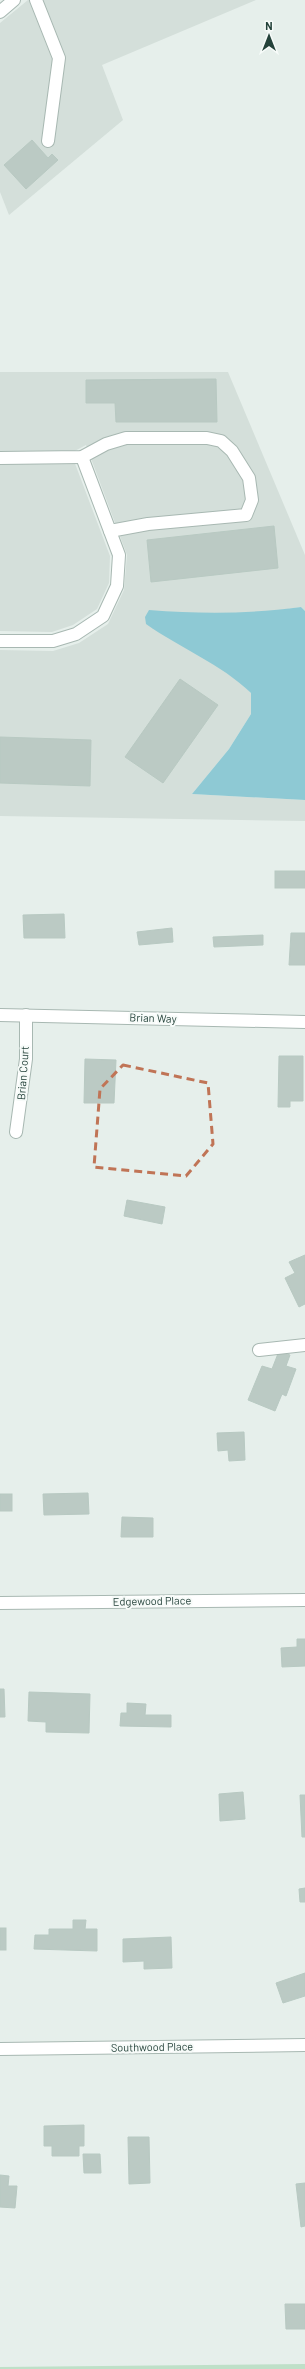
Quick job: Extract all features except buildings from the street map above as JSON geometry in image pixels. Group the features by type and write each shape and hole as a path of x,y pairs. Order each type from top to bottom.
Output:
{"street":[{"path":"0,12 14,0"},
{"path":"36,0 59,58 48,141"},
{"path":"0,458 82,457 106,444 126,438 207,438 221,441 232,451 249,478 252,500 246,515 148,524 110,531"},
{"path":"0,641 53,642 76,634 103,616 116,586 119,555 82,457"},
{"name":"Brian Way","path":"0,1014 305,1022"},
{"name":"Brian Court","path":"16,1132 26,1059 26,1015"},
{"path":"259,1350 305,1345"},
{"name":"Edgewood Place","path":"0,1603 305,1600"},
{"name":"Southwood Place","path":"0,2049 305,2045"}],"highlighted area":[{"path":"123,1065 208,1083 213,1144 186,1176 94,1167 100,1089"}],"shaded area":[{"path":"28,0 256,0 102,65 123,120 9,215 0,192 0,23"},
{"path":"0,372 228,372 305,555 305,611 301,607 261,613 185,613 235,678 251,693 252,701 251,714 229,749 192,794 305,800 305,821 0,816 0,650 53,651 79,643 108,624 124,590 127,555 86,445 71,453 110,556 109,583 97,609 73,625 52,632 0,631"}],"green space":[{"path":"305,2364 305,2369 0,2369 0,2367"}],"water":[{"path":"301,607 305,611 305,800 192,794 229,749 251,714 251,693 227,673 146,624 145,617 149,610 225,613"}]}
